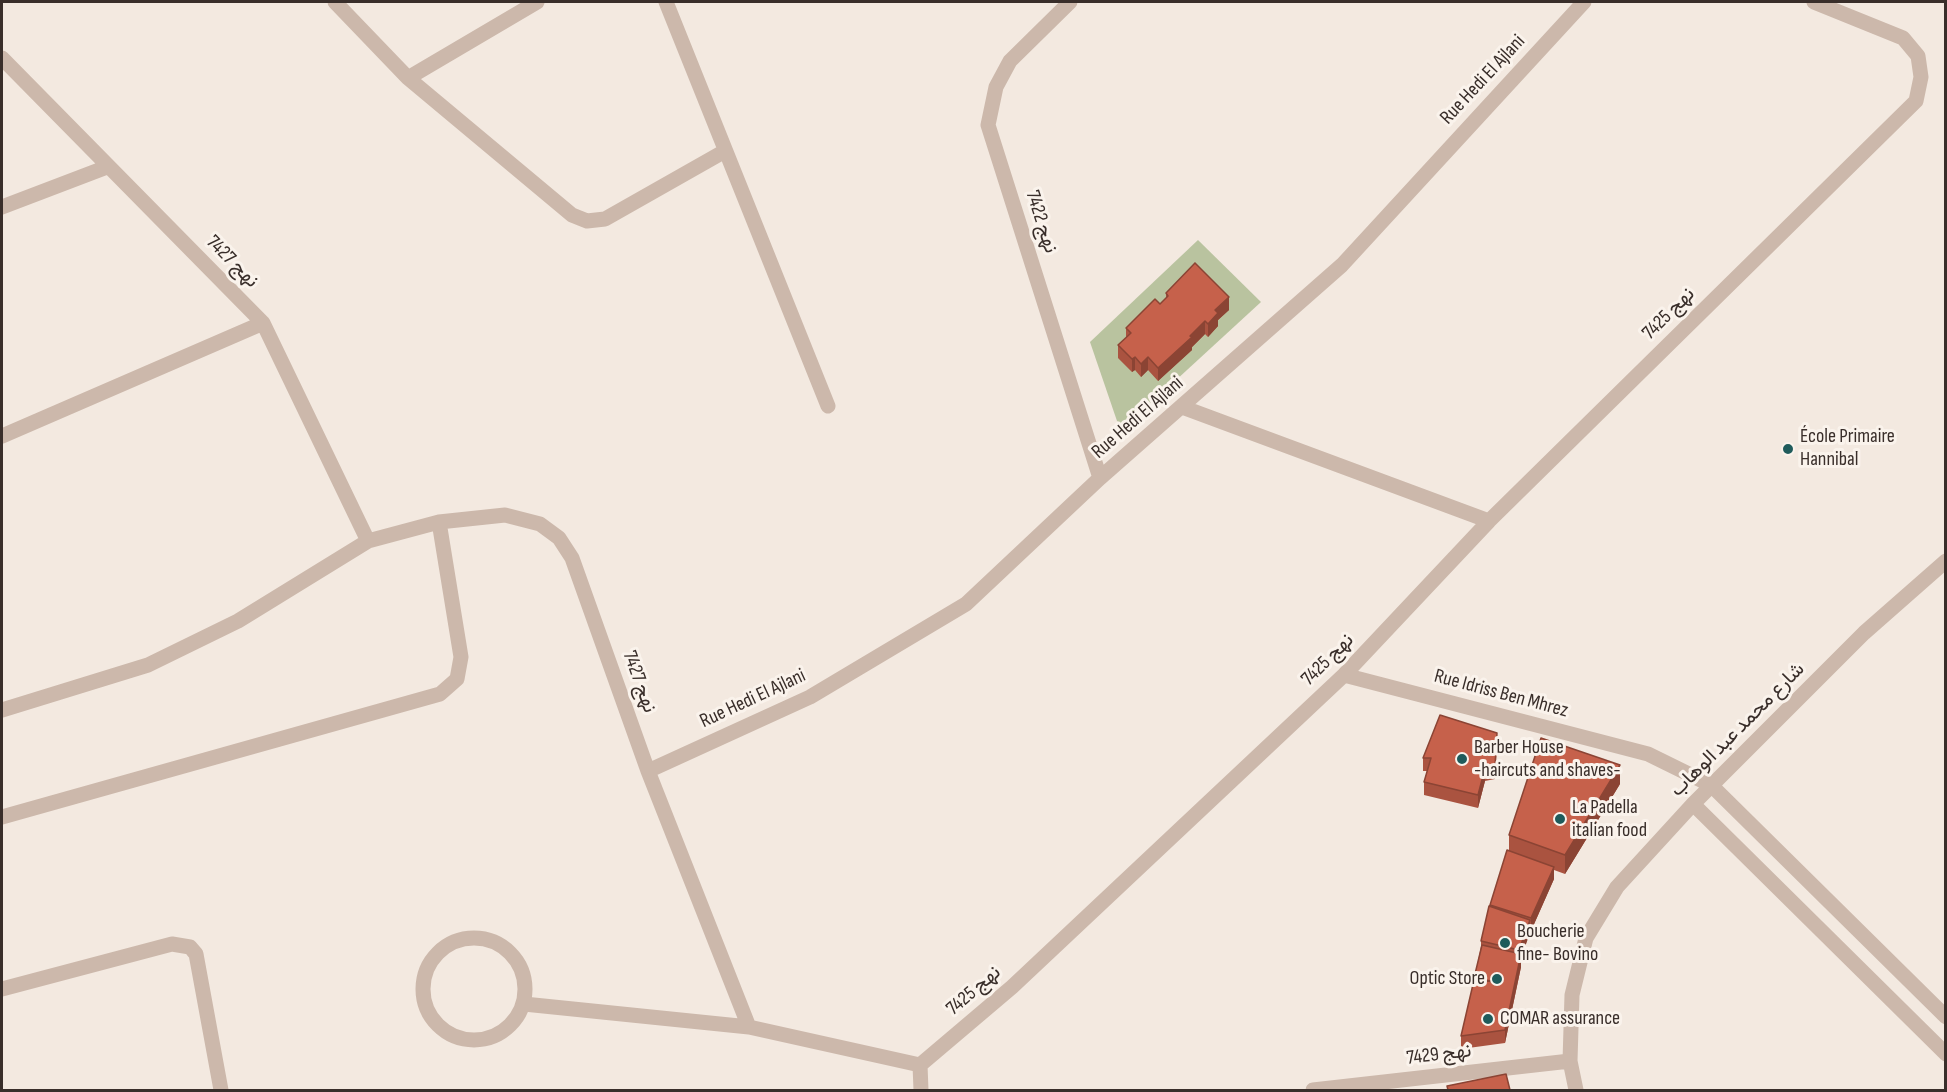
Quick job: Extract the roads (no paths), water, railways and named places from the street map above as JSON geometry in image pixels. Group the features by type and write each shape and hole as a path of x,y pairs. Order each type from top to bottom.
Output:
{"street":[{"path":"335,2 408,78 572,215 587,221 605,219 725,151"},
{"path":"408,78 537,2"},
{"path":"666,2 828,406"},
{"name":"نهج 7422","path":"1070,2 1010,61 996,87 988,125 1100,478"},
{"name":"Rue Hedi El Ajlani","path":"648,771 810,697 966,604 1100,478 1342,264 1584,2"},
{"name":"نهج 7425","path":"920,1065 1011,987 1344,675 1489,521 1916,101 1921,77 1918,56 1903,38 1814,2"},
{"name":"نهج 7427","path":"2,58 263,323 368,541"},
{"path":"2,207 107,167"},
{"path":"2,436 263,323"},
{"path":"1182,407 1489,521"},
{"name":"نهج 7427","path":"2,710 148,665 238,621 368,541 439,522 505,515 540,524 559,538 572,558 648,771 749,1027"},
{"path":"2,817 440,694 457,679 461,657 439,522"},
{"name":"شارع محمد عبد الوهاب","path":"1576,1090 1570,1061 1572,995 1586,939 1617,886 1711,785 1864,633 1946,561"},
{"name":"Rue Idriss Ben Mhrez","path":"1344,675 1648,754 1711,785 1946,1017"},
{"path":"1693,804 1946,1054"},
{"path":"468,937 488,939 506,948 519,963 526,982 524,1004 515,1021 500,1034 480,1041 460,1039 442,1030 429,1015 423,995 424,975 433,957 448,944 468,937"},
{"path":"2,989 172,944 190,947 196,954 221,1090"},
{"path":"524,1004 749,1027 920,1065 921,1090"},
{"name":"نهج 7429","path":"1313,1090 1570,1061"}],"place":[{"name":"École Primaire Hannibal","path":"1788,449"},
{"name":"Barber House -haircuts and shaves-","path":"1462,759"},
{"name":"La Padella italian food","path":"1560,819"},
{"name":"Boucherie fine- Bovino","path":"1505,943"},
{"name":"Optic Store","path":"1497,979"},
{"name":"COMAR assurance","path":"1488,1019"}]}
